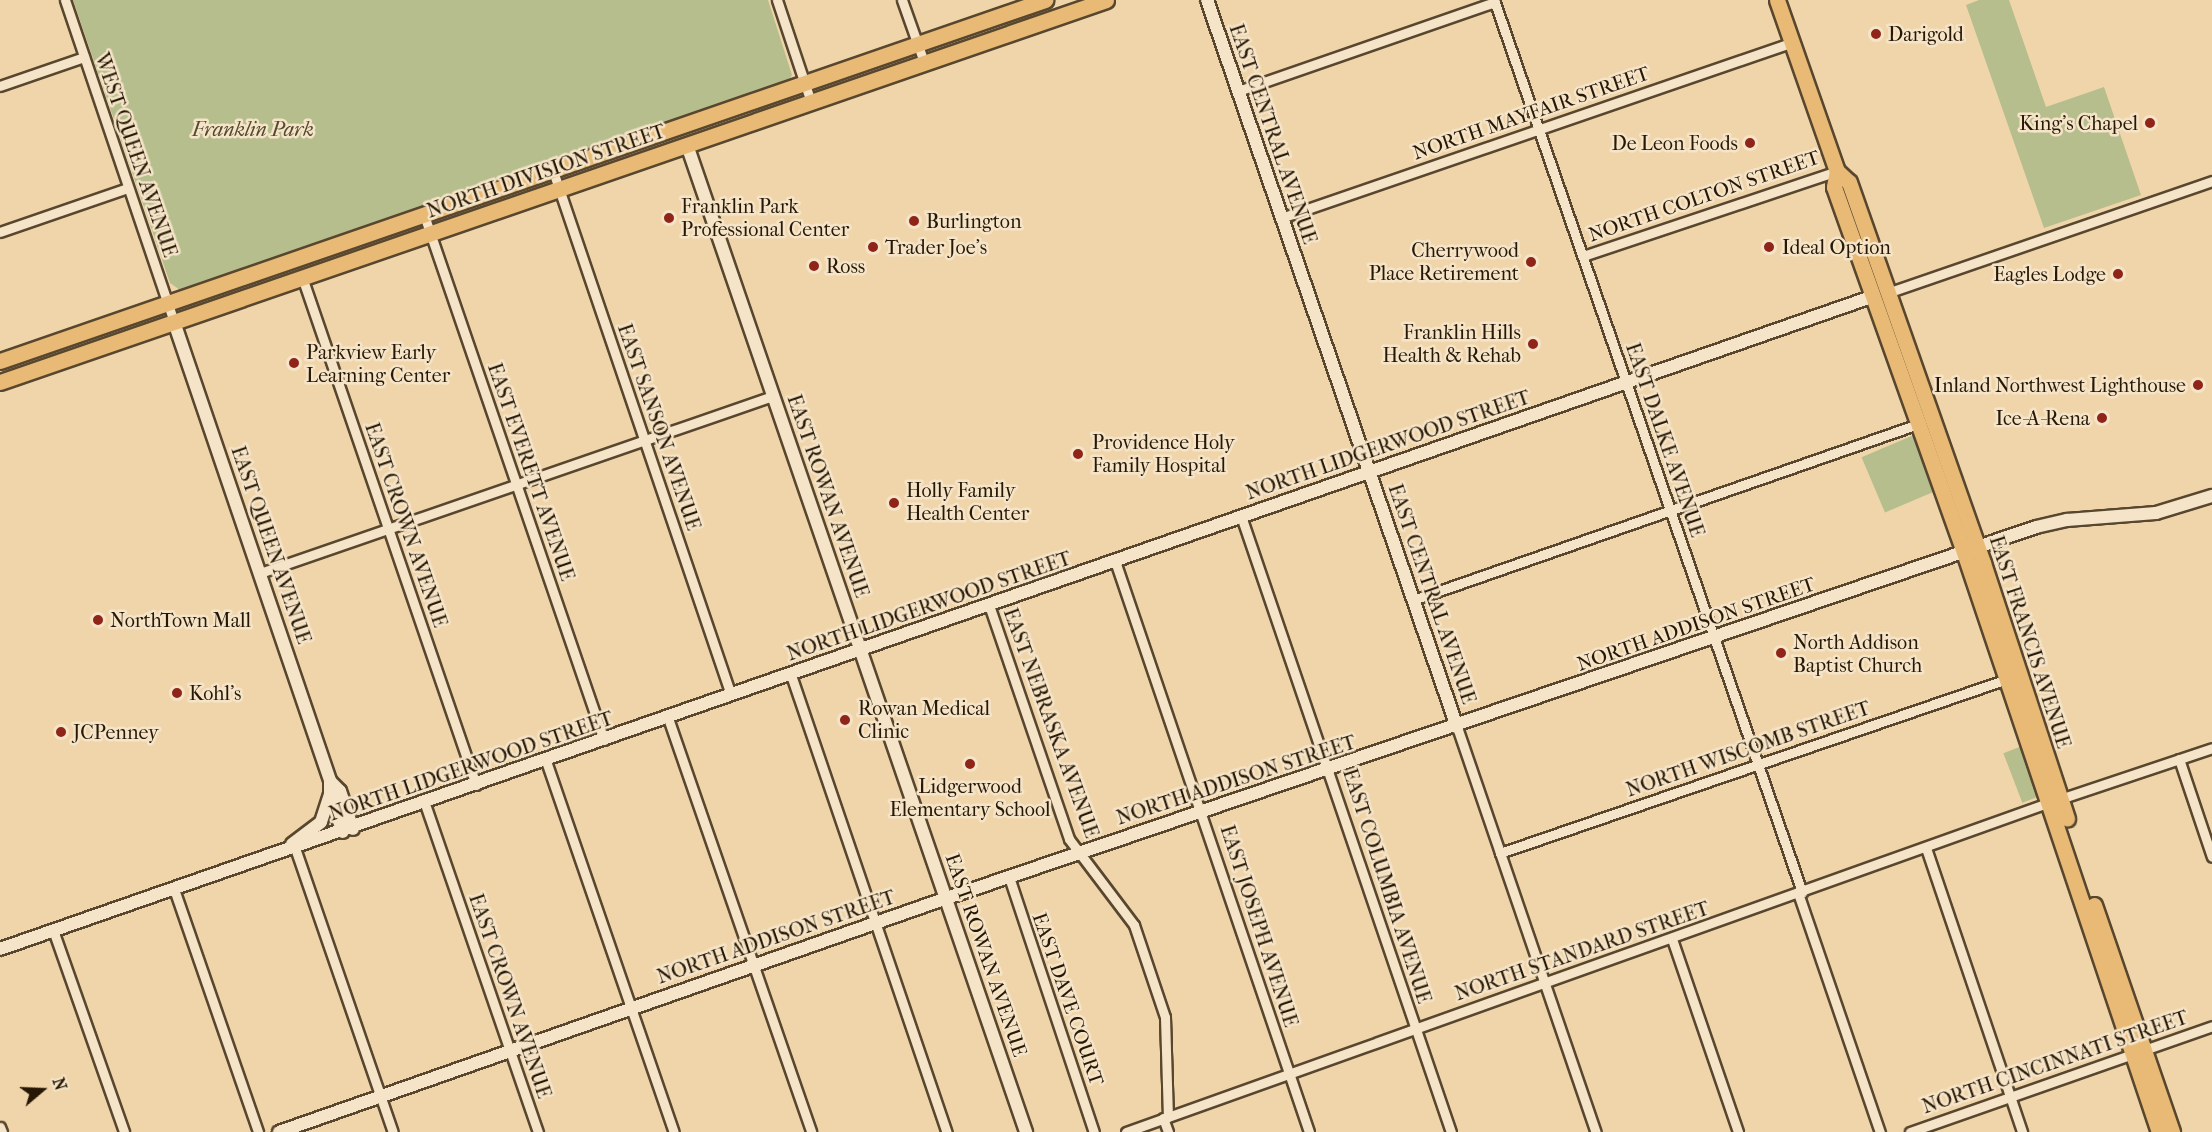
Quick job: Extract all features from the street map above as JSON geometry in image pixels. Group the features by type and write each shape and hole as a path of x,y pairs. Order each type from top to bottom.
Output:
{"main road":[{"name":"NORTH DIVISION STREET","path":"0,361 1045,0"},
{"name":"NORTH DIVISION STREET","path":"0,382 811,102 1089,3 1106,0"},
{"name":"EAST FRANCIS AVENUE","path":"1777,0 1837,171 1849,182 1904,339 1926,422"},
{"name":"EAST FRANCIS AVENUE","path":"1837,171 1834,187 1871,297 1926,422 2139,1052 2172,1132"},
{"path":"1858,259 1872,282 1887,293"},
{"path":"1871,297 1882,304 1904,339"},
{"name":"EAST FRANCIS AVENUE","path":"1971,550 2007,679 2055,801"},
{"name":"EAST FRANCIS AVENUE","path":"2139,1052 2159,1132"}],"street":[{"name":"WEST QUEEN AVENUE","path":"65,0 174,322"},
{"path":"777,0 811,102"},
{"path":"902,0 924,62"},
{"name":"EAST CENTRAL AVENUE","path":"1206,0 1596,1132"},
{"path":"1238,91 1495,1"},
{"name":"EAST DALKE AVENUE","path":"1495,1 1759,766 1880,1132"},
{"name":"NORTH MAYFAIR STREET","path":"1281,218 1793,42"},
{"path":"0,86 84,57"},
{"name":"EAST ROWAN AVENUE","path":"687,144 1026,1132"},
{"name":"EAST SANSON AVENUE","path":"553,171 731,696"},
{"name":"NORTH COLTON STREET","path":"1583,256 1837,171"},
{"path":"1887,293 2212,181"},
{"path":"0,232 128,188"},
{"name":"EAST EVERETT AVENUE","path":"424,215 604,740"},
{"name":"EAST CROWN AVENUE","path":"302,277 476,786"},
{"name":"NORTH LIDGERWOOD STREET","path":"0,949 348,831 861,649 1871,297"},
{"name":"EAST QUEEN AVENUE","path":"174,322 330,781 330,795 348,831"},
{"path":"260,573 773,396"},
{"path":"1413,600 1926,422"},
{"name":"NORTH ADDISON STREET","path":"279,1132 876,922 1457,727 2046,525 2156,513 2212,496"},
{"name":"EAST COLUMBIA AVENUE","path":"1241,516 1330,769 1451,1132"},
{"name":"EAST JOSEPH AVENUE","path":"1115,561 1309,1132"},
{"name":"EAST NEBRASKA AVENUE","path":"989,605 1069,839 1134,925 1145,956 1165,1017 1168,1132"},
{"path":"791,675 946,1132"},
{"name":"NORTH WISCOMB STREET","path":"1500,853 2007,679"},
{"path":"668,718 811,1132"},
{"name":"NORTH STANDARD STREET","path":"1125,1132 2055,801 2212,748"},
{"path":"2179,759 2212,857"},
{"path":"546,761 674,1132"},
{"name":"EAST QUEEN AVENUE","path":"330,781 340,791 348,831"},
{"path":"282,852 321,822 330,795"},
{"name":"EAST CROWN AVENUE","path":"425,804 538,1132"},
{"path":"295,848 393,1132"},
{"path":"1926,848 2022,1132"},
{"name":"EAST DAVE COURT","path":"1009,878 1094,1132"},
{"path":"174,889 258,1132"},
{"path":"53,930 124,1132"},
{"path":"1672,939 1738,1132"},
{"name":"NORTH CINCINNATI STREET","path":"1910,1132 2212,1026"},
{"path":"0,1127 2,1132"}],"green space":[{"name":"Franklin Park","path":"73,0 768,0 792,75 789,80 180,290 170,283"},
{"path":"1979,0 2009,0 2046,107 2104,87 2141,195 2044,228 1966,5"},
{"path":"1914,435 1937,490 1885,513 1862,457"},
{"path":"2022,746 2041,795 2022,803 2003,753"}],"place":[{"name":"Darigold","path":"1876,34"},
{"name":"King's Chapel","path":"2150,123"},
{"name":"De Leon Foods","path":"1750,143"},
{"name":"Franklin Park Professional Center","path":"669,218"},
{"name":"Burlington","path":"914,221"},
{"name":"Trader Joe's","path":"873,247"},
{"name":"Ideal Option","path":"1769,247"},
{"name":"Cherrywood Place Retirement","path":"1531,262"},
{"name":"Ross","path":"814,266"},
{"name":"Eagles Lodge","path":"2118,274"},
{"name":"Franklin Hills Health & Rehab","path":"1533,344"},
{"name":"Parkview Early Learning Center","path":"294,363"},
{"name":"Inland Northwest Lighthouse","path":"2198,385"},
{"name":"Ice-A-Rena","path":"2102,418"},
{"name":"Providence Holy Family Hospital","path":"1078,454"},
{"name":"Holly Family Health Center","path":"894,503"},
{"name":"NorthTown Mall","path":"98,620"},
{"name":"North Addison Baptist Church","path":"1781,653"},
{"name":"Kohl's","path":"177,693"},
{"name":"Rowan Medical Clinic","path":"845,720"},
{"name":"JCPenney","path":"61,732"},
{"name":"Lidgerwood Elementary School","path":"970,764"}]}
